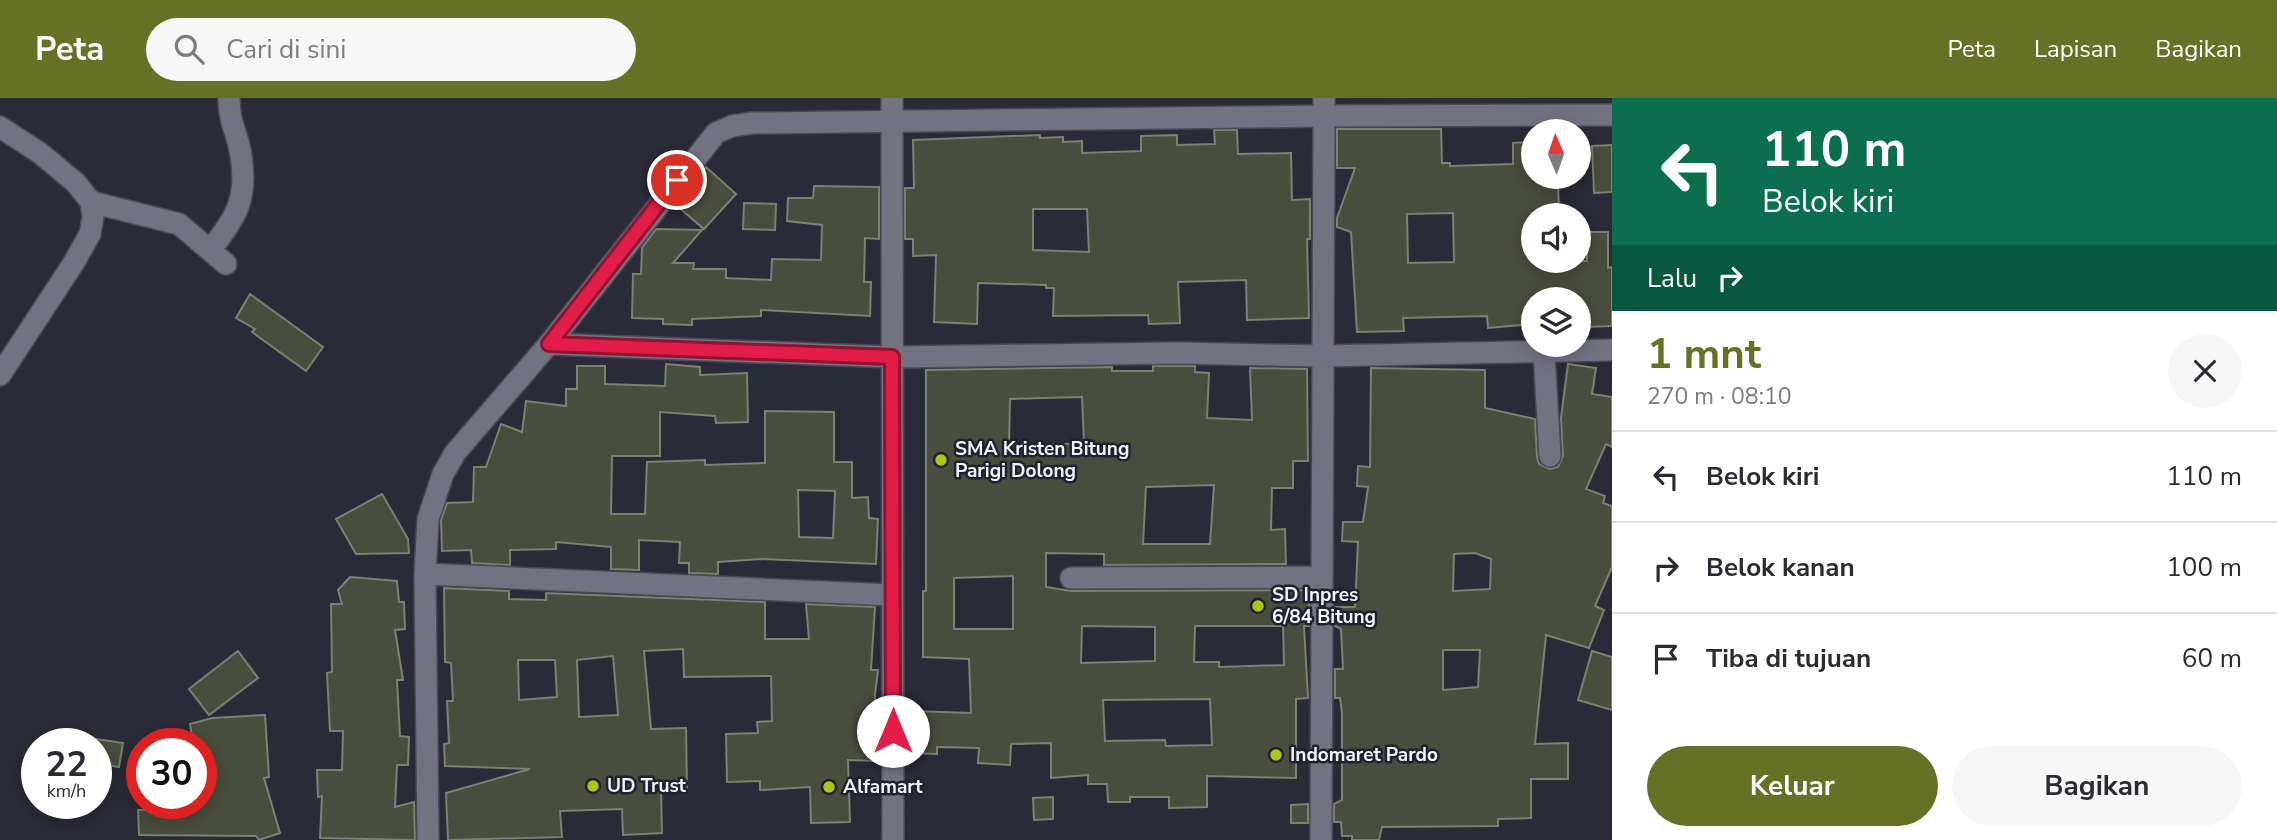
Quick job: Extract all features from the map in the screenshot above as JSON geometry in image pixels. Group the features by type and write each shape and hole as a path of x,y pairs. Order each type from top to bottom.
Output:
{"street":[{"path":"91,202 179,224 218,257 235,219 243,189 241,155 229,120 229,98"},
{"path":"892,98 893,840"},
{"path":"1321,840 1324,107"},
{"path":"428,840 425,574 428,519 443,474 454,453 549,344 716,133 732,126 753,123 1324,107 1612,115"},
{"path":"0,127 40,153 76,183 91,202 93,217 90,234 0,375"},
{"path":"549,344 892,357 1178,353 1323,356 1521,353"},
{"path":"1591,351 1612,350"},
{"path":"1544,357 1550,456"},
{"path":"425,574 892,595"},
{"path":"1070,578 1322,577"}],"building":[{"path":"1337,129 1441,129 1442,163 1450,163 1450,166 1513,164 1513,143 1521,143 1521,189 1558,189 1559,203 1521,203 1521,273 1591,273 1591,232 1608,232 1608,268 1612,267 1612,326 1591,327 1591,287 1521,287 1521,325 1488,328 1487,316 1403,318 1404,331 1357,332 1351,232 1337,227 1337,218 1355,168 1337,168","holes":["1453,213 1454,262 1408,263 1407,214"]},
{"path":"1214,130 1237,130 1238,154 1291,153 1292,200 1310,199 1310,239 1307,239 1309,318 1247,320 1246,280 1178,282 1180,323 1149,324 1148,315 1053,316 1054,288 1046,288 1046,285 978,283 977,324 934,322 936,255 913,256 913,239 905,239 905,188 914,188 913,140 1040,135 1040,138 1063,137 1063,142 1082,141 1082,153 1141,151 1141,136 1177,135 1177,145 1215,144","holes":["1033,209 1087,209 1089,252 1033,250"]},
{"path":"1612,145 1612,192 1594,193 1592,146"},
{"path":"706,167 736,194 704,229 676,205"},
{"path":"814,186 879,187 879,239 865,238 864,282 871,282 870,316 761,310 761,316 692,319 692,325 663,324 663,319 632,318 633,274 641,274 642,248 656,229 702,230 673,263 694,263 693,269 726,269 726,278 771,280 772,259 821,260 822,225 787,221 788,198 813,198"},
{"path":"744,203 776,204 775,230 743,229"},
{"path":"250,294 323,347 306,371 252,332 255,329 236,318"},
{"path":"666,364 700,367 700,375 747,373 748,422 716,423 715,416 660,412 660,456 612,456 611,514 645,514 647,462 705,460 705,465 765,463 765,411 834,412 834,462 852,462 852,498 868,497 869,518 878,519 876,564 761,559 718,562 718,574 689,573 689,563 679,563 680,542 639,540 639,570 611,569 611,547 556,542 556,549 510,550 510,565 472,563 471,550 442,551 441,520 447,503 473,502 474,467 486,467 501,424 522,432 526,401 566,406 566,389 577,389 577,366 605,366 605,384 665,386","holes":["798,490 835,491 833,538 799,537"]},
{"path":"1568,364 1596,368 1592,394 1612,397 1612,447 1606,444 1586,489 1605,496 1603,503 1612,506 1612,567 1595,606 1604,610 1589,648 1546,635 1535,744 1568,743 1568,779 1531,779 1531,818 1498,819 1498,826 1382,827 1379,840 1352,840 1352,836 1342,836 1341,822 1334,822 1334,804 1342,800 1342,713 1340,698 1335,698 1335,669 1343,669 1341,629 1335,626 1335,607 1355,607 1358,542 1342,541 1343,522 1363,522 1368,487 1357,486 1358,466 1370,467 1371,368 1485,370 1485,408 1535,419 1539,464 1550,469 1558,467 1563,456 1561,418","holes":["1475,553 1491,559 1490,589 1453,591 1454,554","1443,650 1480,650 1478,687 1443,690"]},
{"path":"1153,366 1195,366 1195,372 1209,373 1207,418 1252,420 1250,368 1307,369 1308,461 1293,461 1293,488 1272,488 1271,530 1285,529 1286,564 1104,565 1104,554 1046,553 1046,587 1071,591 1309,590 1309,626 1304,626 1308,698 1296,699 1296,778 1207,776 1207,807 1169,808 1169,797 1130,797 1130,802 1108,802 1107,784 1088,784 1088,775 1051,778 1051,743 1011,744 1010,765 978,763 979,748 937,747 937,754 912,753 913,711 971,713 969,659 923,657 923,591 926,591 926,370 1112,367 1112,371 1153,371","holes":["1082,397 1084,444 1009,444 1010,399","1214,485 1210,544 1143,544 1146,487","1013,576 1013,629 954,629 954,578","1082,626 1155,627 1155,661 1081,663","1195,626 1283,626 1284,665 1219,667 1219,662 1194,662","1210,699 1212,745 1166,746 1165,740 1105,741 1103,700"]},
{"path":"382,494 408,539 409,553 356,554 336,519"},
{"path":"350,577 397,581 399,602 404,602 405,629 395,630 403,680 397,680 400,736 409,737 408,765 397,765 395,807 414,802 415,840 320,838 322,796 318,797 317,770 342,770 343,731 330,731 327,673 332,672 331,604 342,604 338,590"},
{"path":"444,588 509,591 509,599 546,600 546,593 765,602 765,639 809,639 806,604 875,607 871,670 878,670 875,694 876,761 848,760 850,822 811,823 810,787 760,790 760,781 727,782 726,734 758,733 757,722 772,721 771,676 684,677 683,649 644,651 651,729 686,728 687,789 661,789 662,833 623,835 622,809 560,811 562,837 448,840 446,793 530,769 445,766 444,744 449,743 447,701 453,701 451,663 445,662","holes":["613,656 618,715 579,717 577,660","518,660 555,660 557,697 519,700"]},
{"path":"238,651 258,678 209,715 189,689"},
{"path":"1592,651 1612,657 1612,710 1578,700"},
{"path":"265,715 269,777 264,778 280,833 259,840 256,836 139,835 138,819 217,819 217,728 191,728 190,724 212,718"},
{"path":"112,741 123,743 119,767 112,766"},
{"path":"1053,797 1053,819 1034,820 1033,798"},
{"path":"1308,804 1308,823 1291,823 1291,805"}],"place":[{"name":"SMA Kristen Bitung Parigi Dolong","path":"941,460"},
{"name":"SD Inpres 6/84 Bitung","path":"1258,606"},
{"name":"Indomaret Pardo","path":"1276,755"},
{"name":"UD Trust","path":"593,786"},
{"name":"Alfamart","path":"829,787"}],"route":[{"path":"677,180 549,344 892,357 893,731"}]}
